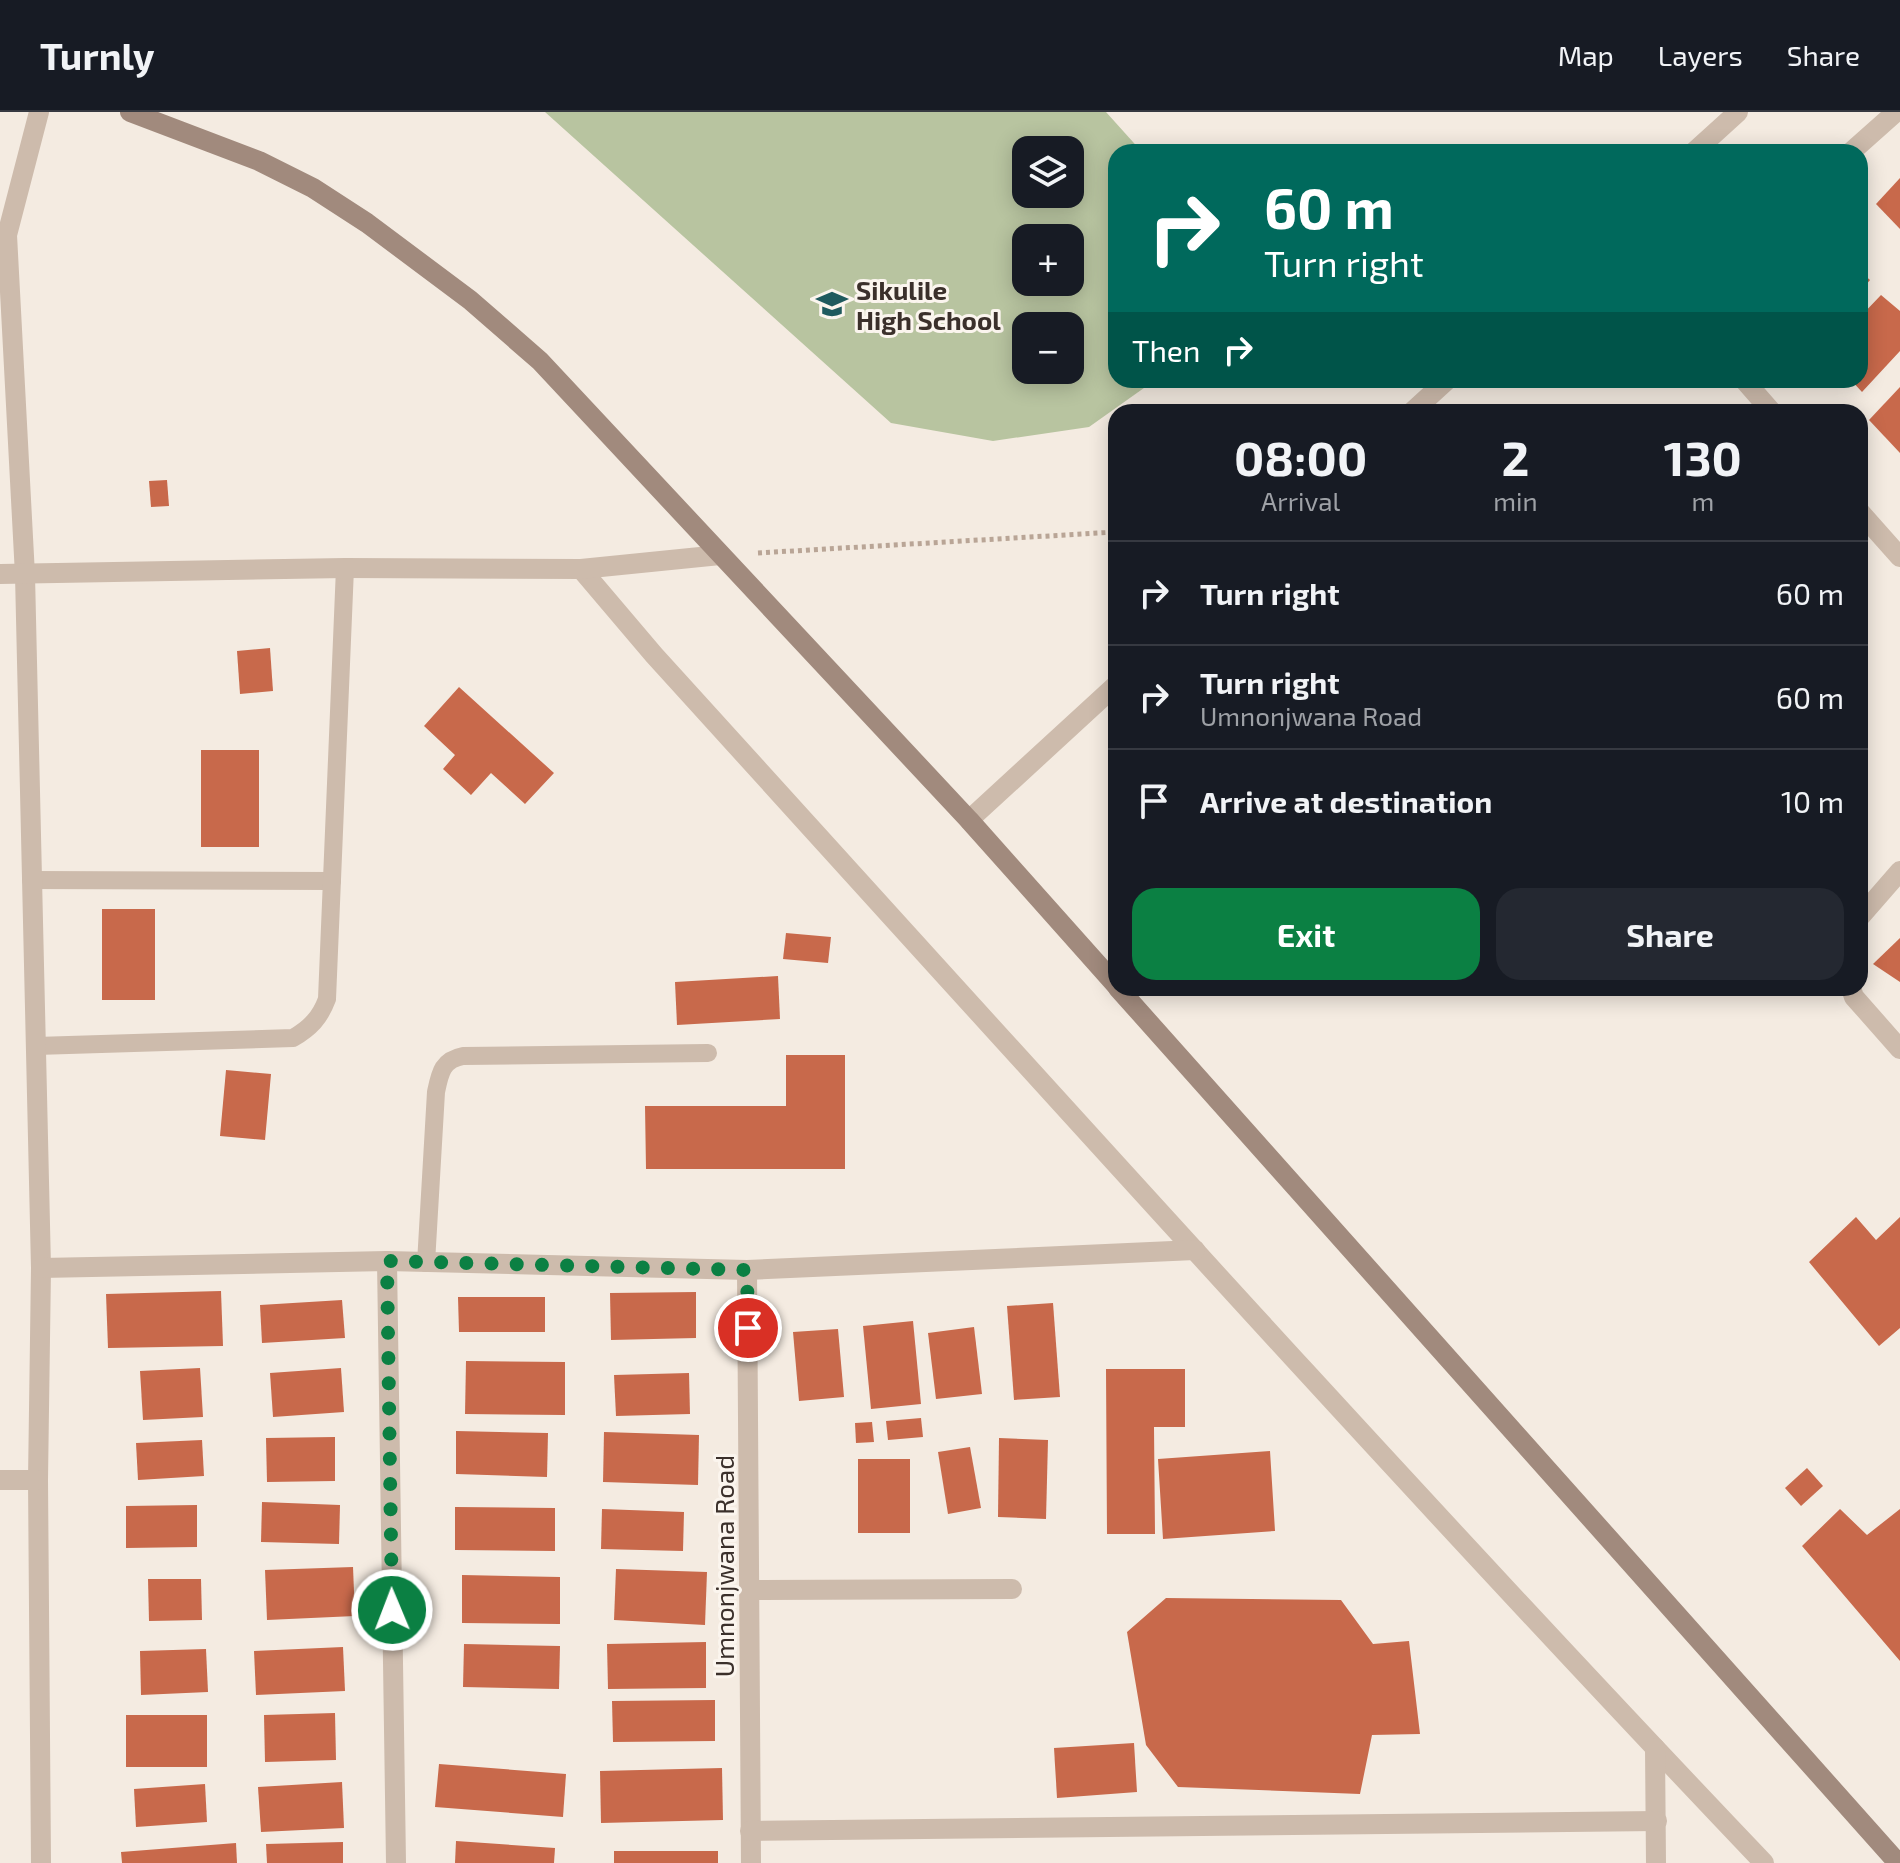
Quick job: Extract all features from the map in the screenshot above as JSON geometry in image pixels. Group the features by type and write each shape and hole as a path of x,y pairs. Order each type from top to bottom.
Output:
{"street":[{"path":"39,112 4,235 25,575 36,1046 41,1268 38,1480 41,1863"},
{"path":"130,112 259,161 313,188 367,223 459,291 540,361 969,820 1108,977"},
{"path":"1703,144 1738,112"},
{"path":"1860,144 1896,112"},
{"path":"1421,404 1438,388"},
{"path":"1751,388 1765,404"},
{"path":"1868,521 1900,557"},
{"path":"0,574 345,568 581,569 720,555"},
{"path":"581,569 654,655 1195,1250 1764,1863"},
{"path":"969,820 1108,692"},
{"path":"1868,908 1900,871"},
{"path":"1125,996 1899,1863"},
{"path":"1854,996 1900,1049"},
{"path":"41,1268 387,1261 747,1270 1195,1250"},
{"path":"387,1261 396,1863"},
{"name":"Umnonjwana Road","path":"747,1270 751,1863"},
{"path":"0,1480 38,1480"},
{"path":"749,1590 1012,1589"},
{"path":"1655,1748 1656,1863"},
{"path":"750,1831 1657,1821"}],"lane":[{"path":"36,1046 293,1038 315,1022 327,999 345,568"},
{"path":"31,880 332,881"},
{"path":"426,1263 436,1092 441,1069 446,1062 463,1056 708,1053"}],"path":[{"path":"720,555 1108,532"}],"green space":[{"path":"545,112 1106,112 1135,144 1108,144 1108,388 1144,388 1121,404 1108,404 1108,414 1089,427 993,441 891,423"}],"building":[{"path":"1900,178 1900,229 1876,204"},
{"path":"1881,295 1900,311 1900,351 1868,386 1868,309"},
{"path":"1900,387 1900,453 1869,420"},
{"path":"167,480 169,506 151,507 149,481"},
{"path":"270,648 273,691 240,694 237,651"},
{"path":"459,687 554,773 525,804 491,773 471,795 443,769 455,755 424,726"},
{"path":"201,750 259,750 259,847 201,847"},
{"path":"102,909 155,909 155,1000 102,1000"},
{"path":"786,933 831,937 828,963 783,959"},
{"path":"1900,938 1900,982 1873,964"},
{"path":"778,976 780,1019 677,1025 675,982"},
{"path":"786,1055 845,1055 845,1169 646,1169 645,1106 786,1106"},
{"path":"226,1070 271,1074 265,1140 220,1136"},
{"path":"1856,1217 1876,1240 1900,1217 1900,1328 1879,1346 1809,1262"},
{"path":"221,1291 223,1346 108,1348 106,1294"},
{"path":"696,1292 696,1338 611,1340 610,1293"},
{"path":"458,1297 545,1297 545,1332 459,1332"},
{"path":"342,1300 345,1338 262,1343 260,1305"},
{"path":"1053,1303 1060,1397 1014,1400 1007,1306"},
{"path":"913,1321 921,1404 871,1409 863,1326"},
{"path":"974,1327 982,1394 936,1399 928,1333"},
{"path":"838,1329 844,1397 799,1401 793,1332"},
{"path":"466,1361 565,1362 565,1415 465,1414"},
{"path":"200,1368 203,1417 143,1420 140,1371"},
{"path":"341,1368 344,1412 273,1417 270,1373"},
{"path":"1106,1369 1185,1369 1185,1427 1154,1427 1155,1534 1107,1534"},
{"path":"689,1373 690,1414 616,1416 614,1375"},
{"path":"921,1418 923,1437 888,1440 886,1421"},
{"path":"872,1422 874,1442 856,1443 855,1423"},
{"path":"456,1431 548,1433 547,1477 456,1474"},
{"path":"604,1432 699,1435 698,1485 603,1482"},
{"path":"335,1437 335,1481 267,1482 266,1438"},
{"path":"999,1438 1048,1440 1046,1519 998,1517"},
{"path":"202,1440 204,1476 138,1480 136,1443"},
{"path":"970,1447 981,1508 948,1514 938,1452"},
{"path":"1270,1451 1275,1531 1163,1539 1158,1459"},
{"path":"858,1459 910,1459 910,1533 858,1533"},
{"path":"1807,1468 1823,1486 1801,1506 1785,1488"},
{"path":"262,1502 340,1505 339,1544 261,1542"},
{"path":"197,1505 197,1547 126,1548 126,1506"},
{"path":"455,1507 555,1508 555,1551 455,1550"},
{"path":"602,1509 684,1512 683,1551 601,1549"},
{"path":"1840,1509 1867,1535 1900,1509 1900,1661 1802,1546"},
{"path":"353,1567 355,1616 267,1620 265,1570"},
{"path":"616,1569 707,1572 705,1625 614,1620"},
{"path":"462,1575 560,1577 560,1624 462,1623"},
{"path":"148,1579 201,1579 202,1620 149,1621"},
{"path":"1166,1598 1341,1600 1373,1644 1409,1641 1420,1734 1372,1735 1360,1794 1178,1787 1146,1745 1127,1632"},
{"path":"706,1642 706,1688 608,1689 607,1644"},
{"path":"464,1644 560,1646 559,1689 463,1687"},
{"path":"343,1647 345,1691 256,1695 254,1651"},
{"path":"206,1649 208,1692 141,1695 140,1651"},
{"path":"715,1700 715,1741 613,1742 612,1701"},
{"path":"335,1713 336,1760 265,1762 264,1715"},
{"path":"126,1715 207,1715 207,1767 126,1767"},
{"path":"1134,1743 1137,1792 1057,1798 1054,1748"},
{"path":"439,1764 566,1774 563,1817 435,1807"},
{"path":"722,1768 723,1820 601,1823 600,1771"},
{"path":"342,1782 344,1828 261,1832 258,1787"},
{"path":"205,1784 207,1822 136,1827 134,1789"},
{"path":"456,1841 555,1848 554,1863 455,1863"},
{"path":"343,1842 343,1863 267,1863 266,1844"},
{"path":"236,1843 237,1863 122,1863 121,1852"},
{"path":"614,1851 718,1851 718,1863 614,1863"}],"place":[{"name":"Sikulile High School","path":"832,304"}],"route":[{"path":"392,1610 387,1261 747,1270 748,1328"}]}
